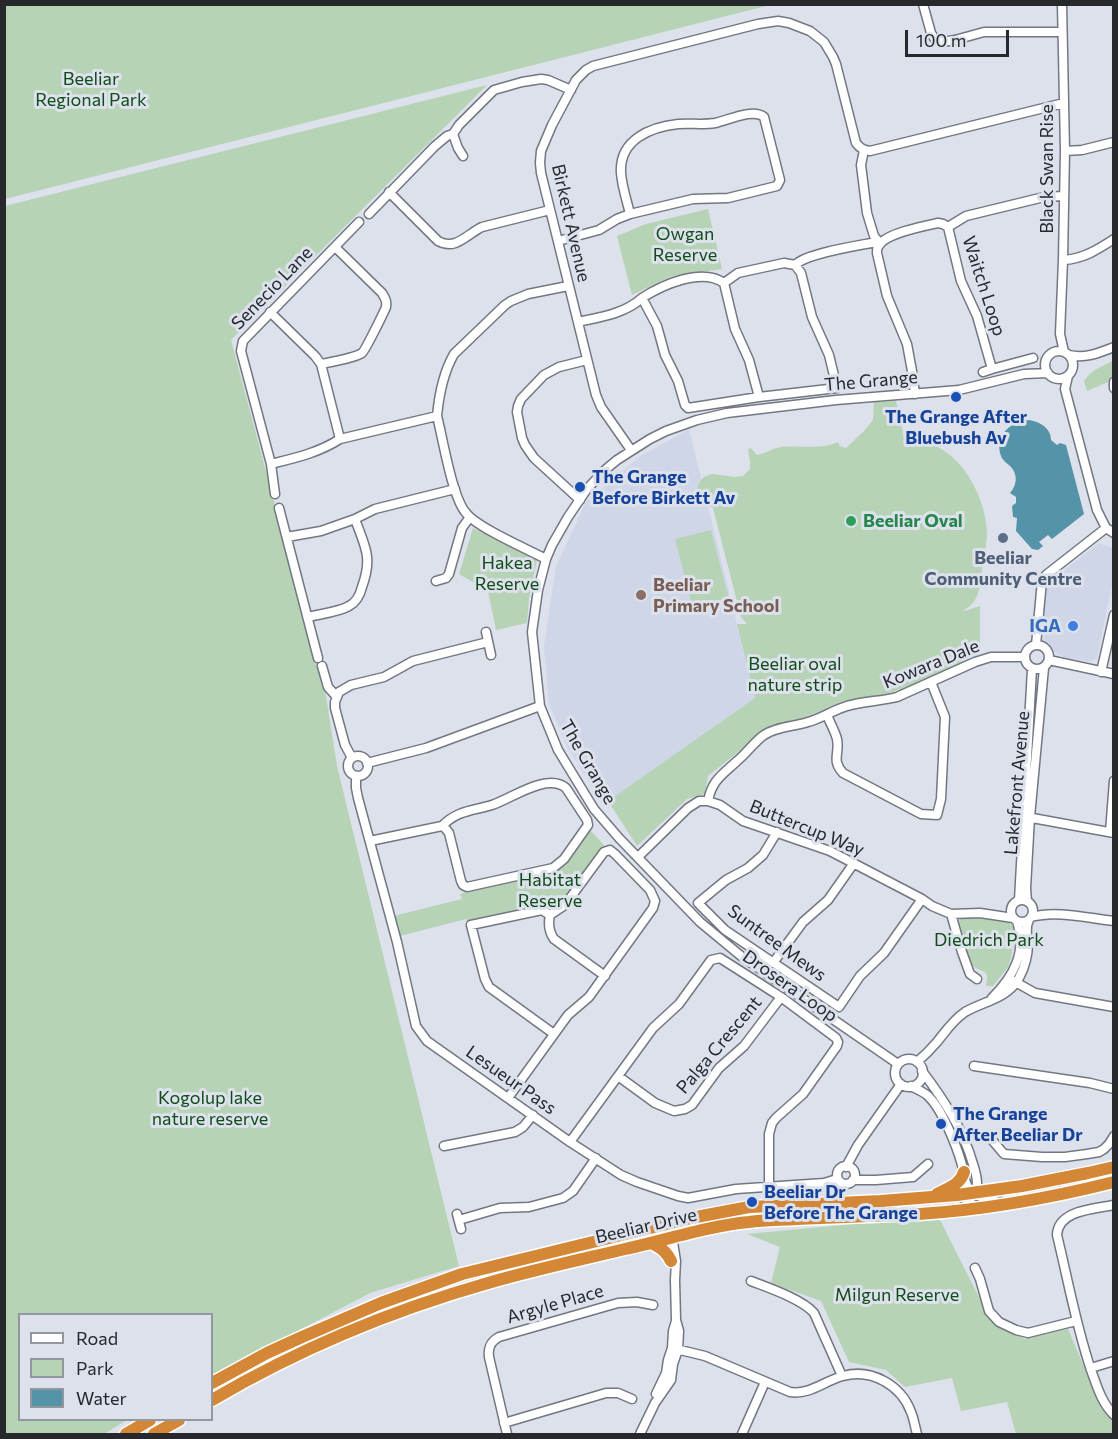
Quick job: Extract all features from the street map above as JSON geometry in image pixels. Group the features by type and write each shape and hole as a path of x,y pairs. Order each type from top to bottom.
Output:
{"highway":[{"name":"Beeliar Drive","path":"213,1382 302,1337 391,1299 462,1274 691,1218 749,1207 881,1201 974,1193 1033,1184 1113,1167"},
{"path":"930,1197 957,1183 964,1172"},
{"name":"Beeliar Drive","path":"213,1399 303,1352 375,1322 489,1282 557,1265 750,1221 960,1210 1064,1193 1113,1182"},
{"path":"651,1243 662,1248 671,1262"},
{"path":"126,1434 147,1421"},
{"path":"154,1434 176,1421"}],"street":[{"path":"923,4 931,33 934,38 942,42 984,32 1062,32"},
{"name":"Black Swan Rise","path":"1053,353 1060,334 1063,260 1065,151 1062,4"},
{"name":"Birkett Avenue","path":"631,450 601,407 596,395 541,173 541,150 576,80 593,66 758,24 778,21 789,23 810,31 829,49 836,64 856,143 864,150"},
{"path":"369,214 435,146 453,134 459,124 494,90 541,79 571,90"},
{"path":"915,393 907,344 887,296 877,253 880,243 874,236 867,213 861,165 864,150 870,151 1064,103"},
{"path":"558,241 599,230 630,214 693,199 728,198 774,187 780,180 766,121 761,114 752,113 710,123 678,124 648,131 634,140 621,167 630,214"},
{"path":"453,134 463,156"},
{"path":"1065,151 1082,150 1113,142"},
{"path":"389,192 438,241 452,245 482,227 550,210"},
{"path":"948,227 966,216 1044,197 1064,196"},
{"name":"Senecio Lane","path":"275,494 271,464 241,351 243,341 360,222"},
{"name":"Waitch Loop","path":"724,282 738,273 784,263 795,265 798,261 810,257 880,243 892,235 941,223 948,227 961,281 977,316 987,370 1033,358"},
{"path":"1063,260 1080,258 1096,251 1113,239"},
{"path":"321,364 362,353 386,307 382,294 335,247"},
{"path":"642,298 657,326 665,355 678,381 686,407 842,387 812,317 801,273 795,265"},
{"path":"578,322 613,314 633,306 665,285 688,278 714,277 724,282 735,329 749,360 759,397"},
{"path":"546,559 466,514 455,489 437,416 442,383 454,354 511,301 528,294 568,286"},
{"path":"270,312 321,364 340,439"},
{"name":"Black Swan Rise","path":"1060,334 1066,354"},
{"path":"1036,645 1042,581 1046,575 1109,531 1098,516 1065,389 1073,367 1088,356 1113,347"},
{"path":"1065,389 1051,376 1046,367 1046,361 1049,356 1059,351 1072,359 1073,367"},
{"path":"1066,354 1088,356"},
{"path":"580,500 534,458 522,438 517,412 521,399 544,375 559,367 587,360"},
{"name":"The Grange","path":"898,1064 741,956 700,922 594,809 558,750 540,706 532,632 538,590 546,559 558,534 587,489 605,470 631,450 666,431 685,423 710,417 763,408 959,390 1024,374 1046,361"},
{"name":"The Grange","path":"1024,374 1051,376"},
{"path":"1051,376 1062,379 1068,376"},
{"path":"1113,382 1113,388"},
{"path":"271,464 319,451 340,439 437,416"},
{"path":"287,537 321,531 385,506 455,489"},
{"path":"279,508 327,687 337,697"},
{"path":"436,581 446,578 449,574 462,528 470,517"},
{"path":"308,617 351,606 359,597 366,578 368,561 366,548 355,519"},
{"path":"1101,672 1113,615"},
{"path":"486,632 491,655"},
{"path":"356,776 361,776 368,768 365,759 357,756 352,758 347,750 335,708 339,692 351,685 384,677 413,661 488,642"},
{"path":"1046,664 1047,650 1036,645 1029,648 1024,657 1032,669 1038,670 1046,664 1113,674"},
{"name":"Kowara Dale","path":"708,801 715,781 763,736 779,728 808,722 852,704 884,701 897,697 991,657 1024,657"},
{"name":"Lakefront Avenue","path":"1027,817 1046,664"},
{"name":"Lakefront Avenue","path":"1026,902 1032,669"},
{"path":"827,715 837,737 837,766 843,773 921,814 937,815 941,799 945,717 931,682"},
{"path":"367,764 426,748 540,706"},
{"name":"Lesueur Pass","path":"352,758 347,766 348,771 356,776 356,788 397,942 416,1026 427,1041 570,1142 628,1178 683,1198 736,1188 824,1183 837,1179"},
{"path":"1027,817 1112,832 1113,781"},
{"path":"370,841 442,826 459,813 492,805 529,788 546,784 562,785 566,788 588,825 564,860 553,868 467,887 461,881 449,833 442,826"},
{"path":"638,857 688,808 699,801 708,801"},
{"name":"Buttercup Way","path":"708,801 720,805 744,821 830,851 951,914 1014,916"},
{"name":"Suntree Mews","path":"777,832 763,855 726,880 698,903 725,930 848,1014"},
{"path":"508,1098 568,1015 589,997 605,976 652,912 655,901 650,890 613,852 607,850 565,905 550,915 549,920 549,928 554,939 605,976"},
{"path":"773,963 803,922 828,900 854,863"},
{"path":"839,1008 860,976 884,953 922,899"},
{"path":"917,1062 936,1044 956,1018 988,1002 1013,981 1025,965 1027,925 1033,909 1026,902"},
{"path":"1013,981 1021,947 1020,931 1014,916 1014,903 1026,902 1055,915"},
{"path":"550,915 542,910 471,926 485,980 489,987 554,1034"},
{"path":"951,914 970,974 977,979"},
{"path":"1014,916 1023,922 1043,914 1113,921"},
{"name":"Drosera Loop","path":"570,1142 653,1028 679,1004 711,960 720,958 781,997 836,1038 838,1042 837,1047 804,1094 772,1123 769,1134 769,1186"},
{"path":"1013,981 1035,993 1113,1007"},
{"name":"Palga Crescent","path":"618,1076 655,1102 674,1111 685,1110 692,1105 719,1068 744,1046 781,997"},
{"path":"960,1210 974,1193 977,1182 964,1137 947,1106 917,1062 909,1059 901,1061 895,1072 896,1077 901,1084 911,1086 927,1095 941,1116 951,1136 967,1185 974,1193 989,1200 1008,1203"},
{"path":"974,1066 1090,1083 1113,1089"},
{"path":"911,1086 918,1082 922,1071"},
{"path":"846,1167 858,1145 901,1084"},
{"path":"444,1146 510,1133 524,1127 533,1115"},
{"path":"992,1140 1004,1154 1065,1157 1099,1152 1109,1144 1113,1136"},
{"path":"459,1221 500,1208 529,1207 563,1198 573,1191 596,1158"},
{"path":"853,1180 913,1177 928,1164"},
{"path":"846,1167 855,1174 851,1183 842,1184 837,1179 840,1168 846,1167"},
{"path":"1113,1204 1068,1216 1063,1219 1057,1229 1086,1358 1100,1395 1113,1415"},
{"path":"675,1280 667,1243 676,1228 691,1218"},
{"path":"640,1434 655,1403 670,1380 675,1349 673,1331 676,1320 674,1242 657,1231 641,1230"},
{"path":"975,1268 989,1311 999,1322 1028,1333 1076,1321"},
{"path":"751,1281 802,1304 814,1313 842,1376"},
{"name":"Argyle Place","path":"507,1434 489,1353 490,1345 495,1339 618,1303 637,1302 653,1305"},
{"path":"675,1349 705,1356 790,1392 798,1393 814,1389 842,1376 855,1374 882,1380 902,1395 911,1412 917,1434"},
{"path":"1091,1368 1113,1361"},
{"path":"742,1434 765,1382"},
{"path":"504,1423 606,1393 618,1393 632,1399"}],"shaded area":[{"name":"Beeliar Primary School","path":"689,429 755,698 608,801 595,792 567,747 549,704 544,646 556,566 586,502 639,457"},
{"path":"1099,543 1113,548 1113,580 1097,658 1091,662 1064,657 1047,648 1043,630 1047,585"}],"green space":[{"name":"Beeliar Regional Park","path":"5,4 770,4 770,5 5,199"},
{"name":"Kogolup lake nature reserve","path":"487,85 231,340 326,696 337,766 459,1266 370,1293 213,1375 213,1313 18,1313 18,1421 125,1421 104,1434 5,1434 5,206"},
{"name":"Owgan Reserve","path":"708,209 722,269 669,277 632,295 617,236 646,224"},
{"path":"1113,361 1113,380 1087,391 1084,381 1087,377"},
{"name":"Beeliar Oval","path":"896,401 904,437 931,444 954,458 978,493 986,520 987,537 976,599 961,612 980,606 980,652 928,680 883,695 840,702 799,720 768,728 708,776 705,794 687,799 637,846 608,801 755,698 737,624 747,624 741,617 713,508 700,501 697,491 699,483 704,477 712,474 743,476 750,469 748,449 751,448 757,455 780,447 817,447 838,442 840,446 846,448 873,420 874,402"},
{"name":"Hakea Reserve","path":"473,528 537,560 529,598 527,623 496,630 488,591 459,574"},
{"path":"711,530 730,603 694,612 675,539"},
{"name":"Habitat Reserve","path":"589,829 604,845 559,908 468,925 466,919 400,936 394,916 462,899 460,894 544,873 559,867"},
{"name":"Diedrich Park","path":"969,914 1004,917 1013,927 1014,936 1008,967 993,986 986,986 986,973 970,963 958,925 962,918"},
{"name":"Milgun Reserve","path":"938,1216 994,1324 1025,1339 1068,1329 1093,1388 1113,1422 1113,1434 1016,1434 1007,1402 961,1411 952,1378 905,1387 886,1370 849,1362 821,1301 771,1283 780,1247 747,1234"}],"water":[{"path":"1029,420 1044,426 1051,440 1057,445 1060,443 1066,445 1084,514 1052,539 1048,535 1039,542 1043,546 1038,550 1032,549 1016,531 1017,518 1013,517 1012,506 1016,503 1016,497 1010,493 1016,477 1002,458 999,449 1005,431 1022,421"}],"place":[{"name":"The Grange After Bluebush Av","path":"956,397"},
{"name":"The Grange Before Birkett Av","path":"580,487"},
{"name":"Beeliar Oval","path":"851,521"},
{"name":"Beeliar Community Centre","path":"1003,538"},
{"name":"Beeliar Primary School","path":"641,595"},
{"name":"IGA","path":"1073,626"},
{"name":"The Grange After Beeliar Dr","path":"941,1124"},
{"name":"Beeliar Dr Before The Grange","path":"752,1202"}],"park label":[{"name":"Beeliar oval nature strip","path":"795,674"}]}
